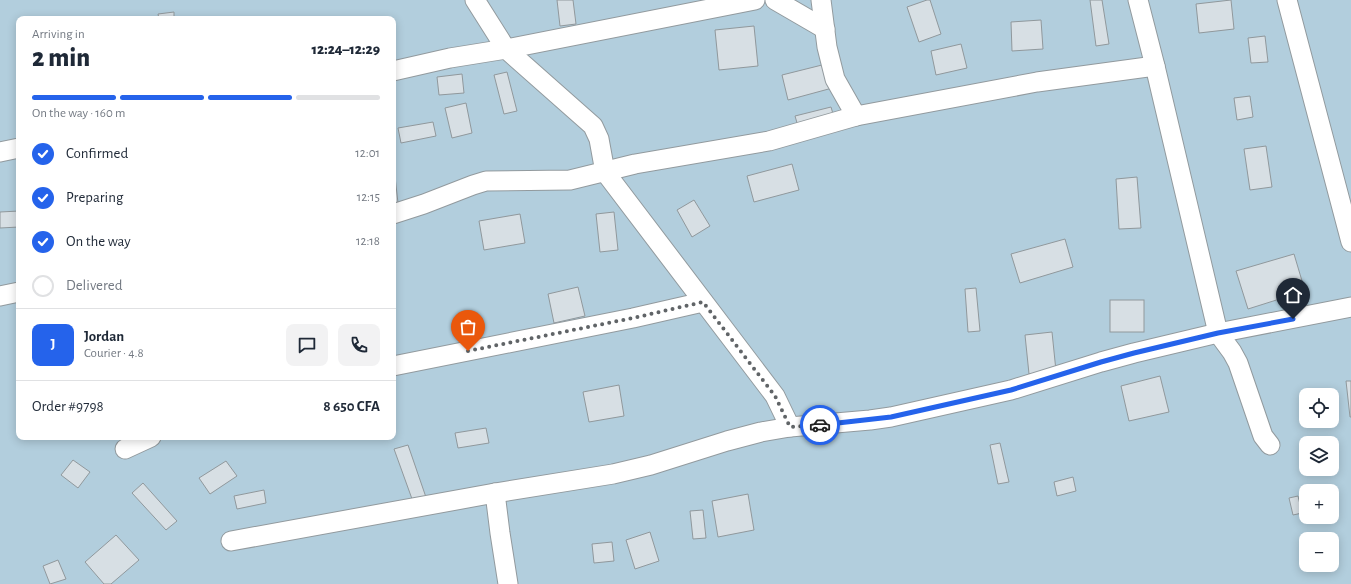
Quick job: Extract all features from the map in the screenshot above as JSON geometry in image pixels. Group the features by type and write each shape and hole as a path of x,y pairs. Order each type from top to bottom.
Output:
{"street":[{"path":"474,0 506,49 593,126 599,139 605,172 775,396 790,427"},
{"path":"396,70 450,58 506,49 755,0"},
{"path":"775,0 825,29"},
{"path":"821,0 830,63 835,79 856,116"},
{"path":"1138,0 1218,333 1238,363 1263,436 1270,445"},
{"path":"1291,2 1351,242"},
{"path":"396,213 424,204 473,184 486,181 570,180 635,164 769,141 856,116 1037,82 1155,66"},
{"path":"0,152 16,149"},
{"path":"0,296 16,293"},
{"path":"396,365 633,318 703,302"},
{"path":"231,541 495,493 613,474 651,465 761,432 790,427 891,417 1011,390 1101,362 1218,333 1351,307"},
{"path":"125,449 144,440"},
{"path":"495,493 508,584"}],"shaded area":[{"path":"0,0 1351,0 1351,584 0,584"}],"building":[{"path":"557,0 573,0 576,24 560,26"},
{"path":"930,0 941,34 919,42 907,7"},
{"path":"1090,0 1102,0 1109,44 1096,46"},
{"path":"1231,0 1234,29 1199,33 1196,4"},
{"path":"174,12 174,16 158,16 158,14"},
{"path":"1041,20 1043,49 1012,51 1011,22"},
{"path":"754,26 758,66 719,70 715,30"},
{"path":"1265,36 1268,62 1251,63 1248,38"},
{"path":"961,44 967,68 936,75 931,51"},
{"path":"830,63 836,87 788,100 782,75"},
{"path":"507,72 517,111 504,114 494,75"},
{"path":"462,74 464,93 439,95 437,77"},
{"path":"1250,96 1253,117 1237,120 1234,98"},
{"path":"466,103 472,133 452,138 445,108"},
{"path":"831,107 836,124 800,133 795,116"},
{"path":"433,122 436,136 401,143 398,128"},
{"path":"1266,146 1272,187 1250,190 1244,149"},
{"path":"792,164 799,190 754,202 747,176"},
{"path":"1137,177 1141,228 1119,229 1116,179"},
{"path":"396,185 398,203 396,203"},
{"path":"694,200 710,226 692,237 677,210"},
{"path":"16,211 16,227 0,228 0,212"},
{"path":"614,212 618,250 600,252 596,214"},
{"path":"520,214 525,243 484,250 479,221"},
{"path":"1065,239 1073,267 1020,283 1011,254"},
{"path":"1294,254 1305,291 1248,309 1236,271"},
{"path":"578,287 585,316 554,323 548,294"},
{"path":"976,288 980,331 968,332 965,289"},
{"path":"1110,300 1144,300 1144,332 1110,332"},
{"path":"1052,332 1056,371 1029,374 1025,335"},
{"path":"1160,376 1169,412 1129,421 1121,386"},
{"path":"1346,381 1351,381 1351,417 1350,417"},
{"path":"619,385 624,416 589,422 583,392"},
{"path":"486,428 489,443 458,448 455,433"},
{"path":"1000,443 1009,482 998,484 990,445"},
{"path":"408,445 429,506 416,510 394,449"},
{"path":"73,460 90,472 78,488 61,475"},
{"path":"226,461 237,476 210,494 199,478"},
{"path":"1073,477 1076,491 1057,496 1054,482"},
{"path":"143,483 177,521 166,530 132,493"},
{"path":"264,490 266,503 237,509 234,496"},
{"path":"748,494 754,530 718,537 712,501"},
{"path":"1298,496 1299,514 1293,515 1289,498"},
{"path":"703,510 706,538 693,539 690,511"},
{"path":"650,532 659,561 635,569 626,540"},
{"path":"116,535 139,560 111,584 104,584 85,562"},
{"path":"612,542 614,561 594,563 592,544"},
{"path":"58,560 66,579 50,584 43,566"}],"way so far":[{"path":"468,351 633,318 703,302 775,396 790,427 820,425"}],"route":[{"path":"820,425 891,417 1011,390 1134,353 1218,333 1293,319"}]}
